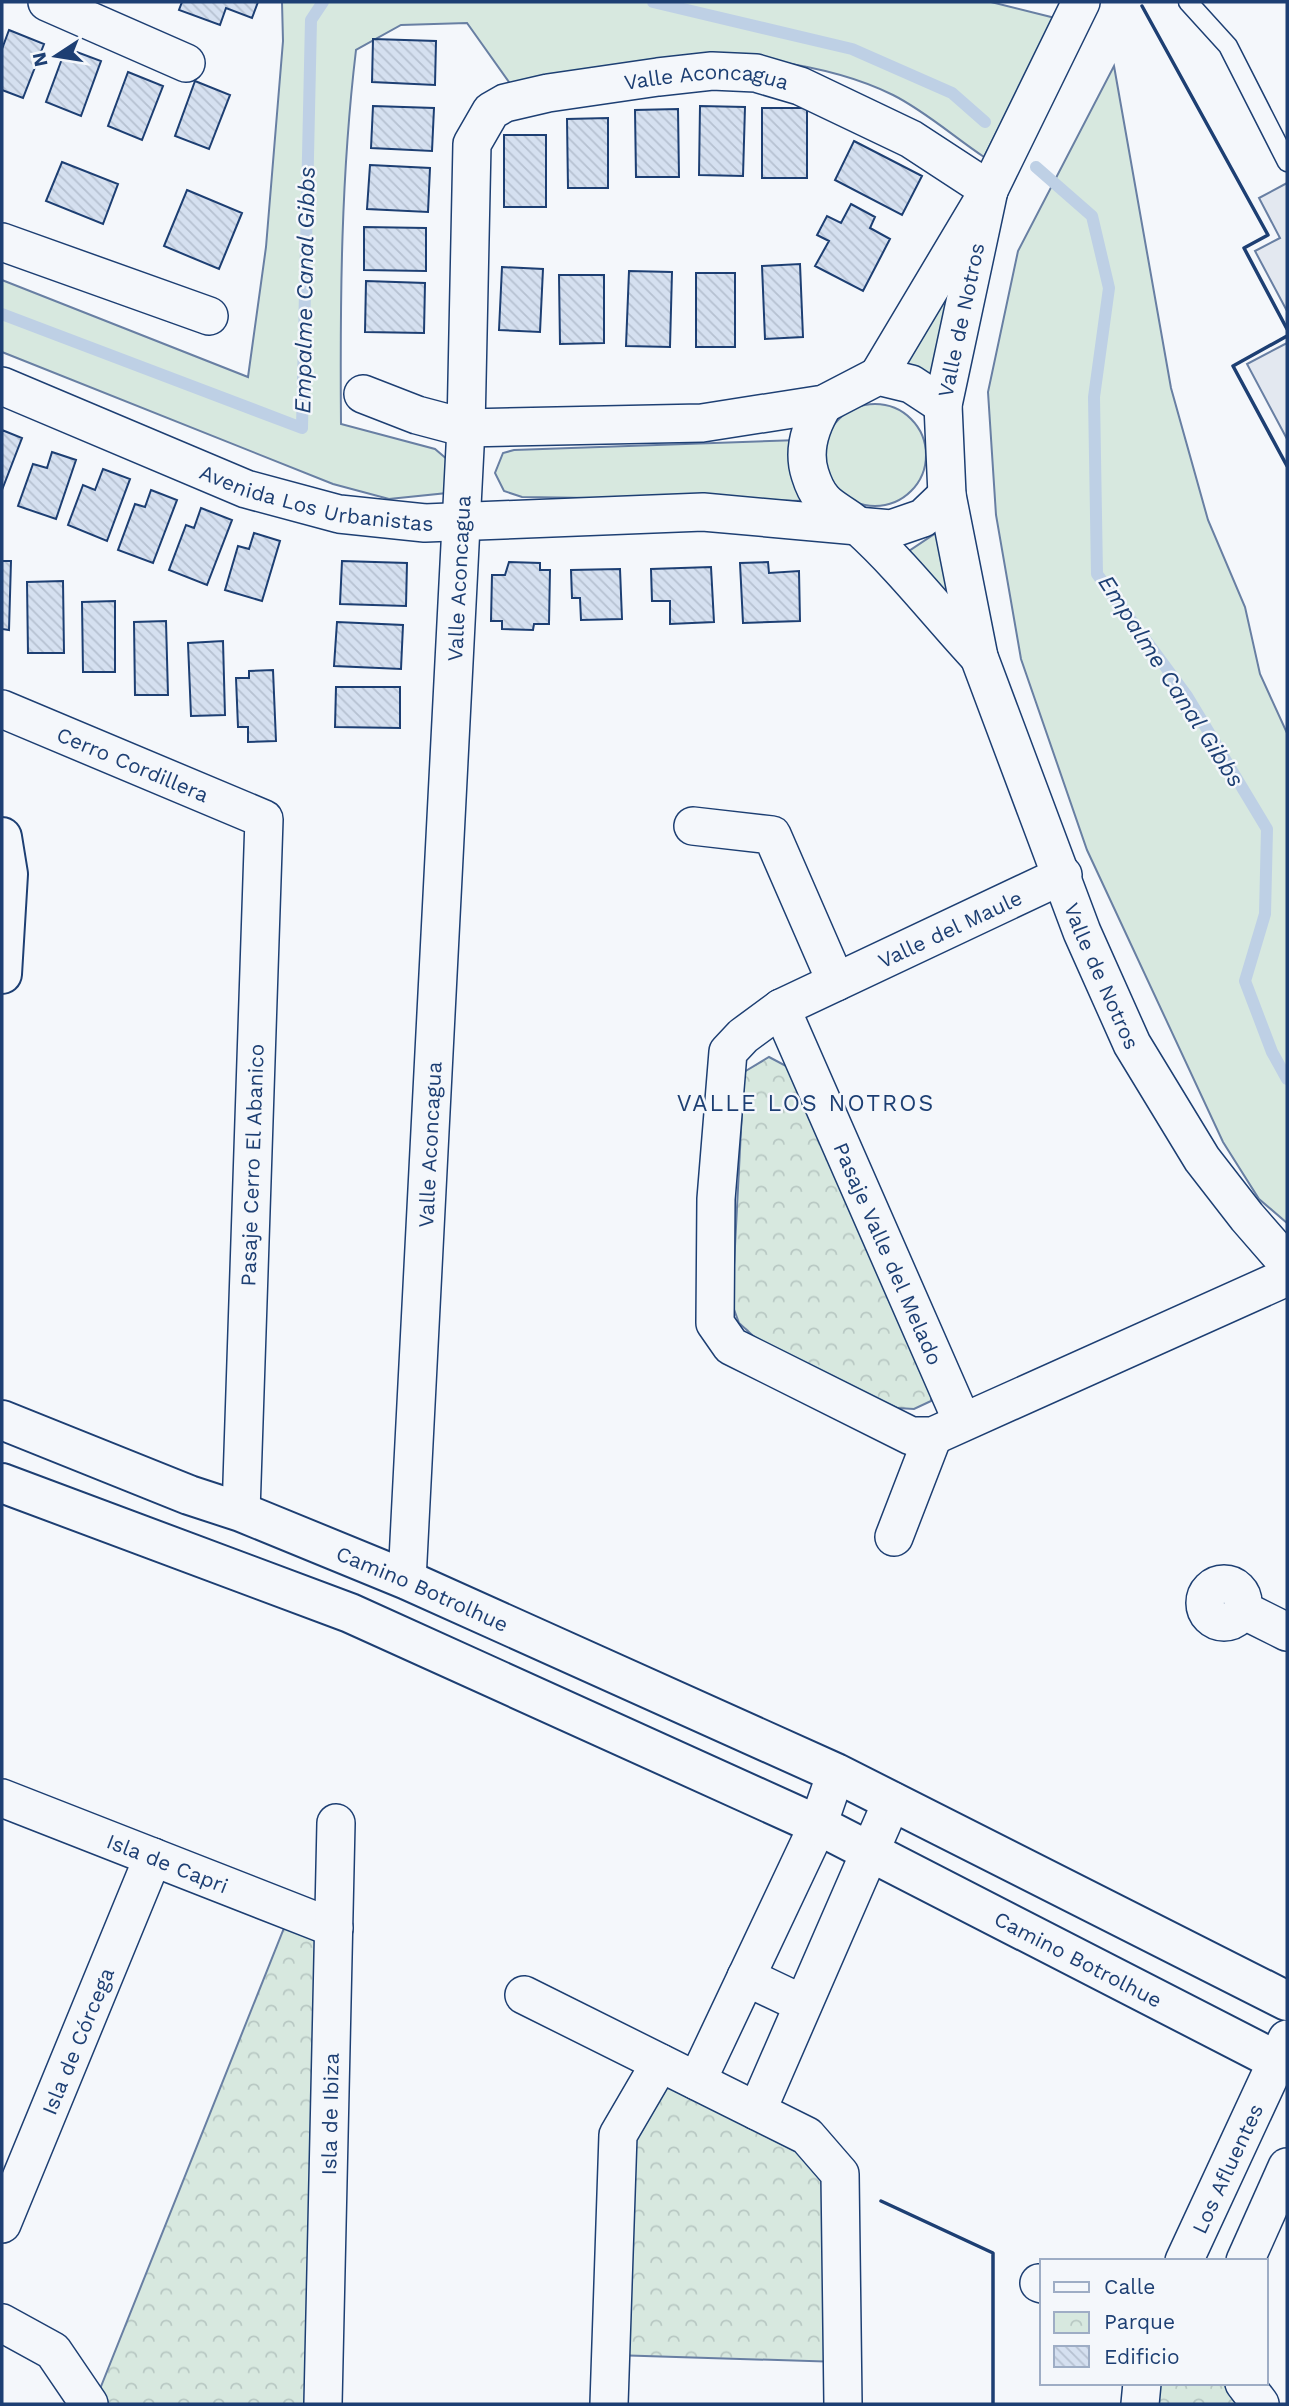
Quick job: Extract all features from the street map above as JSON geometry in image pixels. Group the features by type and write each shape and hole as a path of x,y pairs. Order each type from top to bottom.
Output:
{"street":[{"path":"47,2 186,63"},
{"name":"Valle de Notros","path":"878,376 989,190 1081,2"},
{"name":"Valle Aconcagua","path":"407,1580 466,428 472,144 491,111 505,103 548,93 657,77 712,71 757,73 800,86 911,139 989,190"},
{"name":"Valle de Notros","path":"989,190 943,405 947,495 979,657 1105,989 1162,1097 1202,1159 1287,1263"},
{"path":"2,242 209,316"},
{"path":"363,394 416,415 466,428 702,423 824,404 878,376 911,384 943,405"},
{"name":"Avenida Los Urbanistas","path":"2,386 246,489 292,504 382,520 461,521 704,512 883,529 908,526 929,513 947,495"},
{"name":"Avenida Los Urbanistas","path":"824,404 808,437 809,473 827,505 858,525"},
{"name":"Valle de Notros","path":"858,525 979,657"},
{"name":"Cerro Cordillera","path":"2,709 264,819"},
{"name":"Pasaje Cerro El Abanico","path":"241,1512 264,819"},
{"path":"693,826 772,835 836,982 781,1008 743,1036 729,1052 716,1199 715,1324 731,1346 911,1436 948,1429 1287,1277"},
{"path":"2,836 8,874 2,974"},
{"name":"Valle del Maule","path":"836,982 1063,875"},
{"name":"Pasaje Valle del Melado","path":"781,1008 948,1429"},
{"name":"Camino Botrolhue","path":"2,1420 189,1495 241,1512 407,1580 836,1773 1287,2001"},
{"path":"894,1537 948,1429"},
{"name":"Camino Botrolhue","path":"2,1483 350,1613 818,1825 1284,2055"},
{"path":"1242,1609 1287,1632"},
{"path":"697,2081 818,1825 836,1773"},
{"name":"Isla de Capri","path":"2,1798 334,1928"},
{"path":"757,2111 892,1801"},
{"name":"Isla de Ibiza","path":"323,2404 336,1823"},
{"name":"Isla de Córcega","path":"2,2224 153,1857"},
{"path":"746,1977 803,2004"},
{"path":"524,1995 807,2136 840,2174 843,2404"},
{"name":"Los Afluentes","path":"1185,2259 1284,2055"},
{"path":"609,2404 618,2135 660,2063"},
{"path":"1246,2259 1287,2167"},
{"path":"2,2323 53,2351 89,2404"},
{"path":"1140,2404 1142,2385"},
{"path":"1246,2385 1260,2404"}],"lane":[{"path":"1188,2 1228,46 1287,162"}],"green space":[{"path":"282,2 991,2 1055,18 984,157 928,116 879,88 849,77 788,63 772,61 511,85 467,23 401,25 356,50 342,237 341,424 435,449 455,466 447,493 389,499 333,484 2,352 2,280 248,377 266,247 283,41"},
{"path":"1114,66 1171,388 1208,520 1245,607 1260,674 1287,733 1287,1223 1259,1199 1223,1142 1087,850 1021,659 996,515 988,392 1018,251"},
{"path":"947,298 936,379 896,358"},
{"path":"875,404 895,408 911,419 922,435 926,455 922,475 911,491 895,502 875,506 855,502 839,491 828,475 824,455 828,435 839,419 855,408"},
{"path":"799,440 808,501 522,497 504,491 495,473 503,453 514,450"},
{"path":"939,531 956,607 903,555"},
{"path":"769,1057 788,1067 933,1376 931,1401 914,1409 897,1408 772,1353 739,1323 732,1304 744,1072"},
{"path":"290,1913 331,1930 321,2404 94,2404"},
{"path":"661,2065 837,2176 840,2362 613,2355 618,2156"},
{"path":"1149,2385 1238,2385 1252,2404 1146,2404"}],"shaded area":[{"path":"1287,183 1287,311 1255,251 1280,238 1259,198"},
{"path":"1287,343 1287,439 1247,364"}],"building":[{"path":"182,2 258,2 252,18 226,8 220,25 179,10"},
{"path":"9,30 44,44 23,98 2,90 2,49"},
{"path":"373,39 436,41 435,85 372,82"},
{"path":"66,48 101,61 81,116 46,102"},
{"path":"128,72 163,86 142,140 108,126"},
{"path":"195,81 230,95 209,149 175,136"},
{"path":"373,106 434,108 432,151 371,148"},
{"path":"700,106 745,107 743,176 699,175"},
{"path":"762,108 807,108 807,178 762,178"},
{"path":"678,109 679,177 636,177 635,110"},
{"path":"608,118 608,188 568,188 567,119"},
{"path":"504,135 546,135 546,207 504,207"},
{"path":"854,141 922,176 902,215 835,180"},
{"path":"62,162 118,184 103,224 46,201"},
{"path":"370,165 430,168 428,212 367,209"},
{"path":"187,190 242,213 219,269 164,246"},
{"path":"851,204 875,217 870,228 890,239 863,291 815,266 829,241 817,235 827,216 841,223"},
{"path":"364,227 426,228 426,271 364,270"},
{"path":"800,264 803,337 765,339 762,266"},
{"path":"502,267 543,269 540,332 499,330"},
{"path":"629,271 672,272 670,347 626,346"},
{"path":"696,273 735,273 735,347 696,347"},
{"path":"559,275 604,275 604,343 560,344"},
{"path":"366,281 425,283 424,333 365,332"},
{"path":"2,430 22,438 2,490"},
{"path":"52,452 76,460 56,519 18,506 33,464 47,468"},
{"path":"103,469 130,479 107,541 68,525 83,485 95,490"},
{"path":"151,490 177,500 153,563 118,550 135,504 145,507"},
{"path":"201,508 232,520 207,585 169,570 186,525 194,528"},
{"path":"254,533 280,541 262,601 225,590 238,546 249,549"},
{"path":"2,561 11,561 9,630 2,629"},
{"path":"342,561 407,563 406,606 340,604"},
{"path":"509,562 540,563 540,570 550,570 549,624 534,624 533,630 502,629 502,621 491,621 492,575 505,575"},
{"path":"768,562 769,573 799,571 800,621 743,623 740,563"},
{"path":"711,567 714,622 670,624 670,601 652,601 651,569"},
{"path":"620,569 622,619 581,620 580,598 572,598 571,570"},
{"path":"63,581 64,653 28,653 27,582"},
{"path":"115,601 115,672 83,672 82,602"},
{"path":"166,621 168,695 135,695 134,622"},
{"path":"337,622 403,625 401,669 334,666"},
{"path":"223,641 225,715 191,716 188,643"},
{"path":"273,670 276,741 248,742 248,727 238,727 236,678 249,678 249,671"},
{"path":"336,687 400,687 400,728 335,727"}],"waterway":[{"name":"Empalme Canal Gibbs","path":"2,314 302,428 311,20 323,2"},
{"name":"Empalme Canal Gibbs","path":"653,2 852,49 952,93 985,122"},
{"name":"Empalme Canal Gibbs","path":"1036,167 1092,216 1109,288 1094,397 1097,574 1187,696 1267,829 1265,914 1245,981 1272,1052 1287,1079"}],"wall":[{"path":"1142,6 1268,235 1244,248 1287,329"},
{"path":"1287,336 1233,366 1287,466"},
{"path":"881,2201 993,2253 993,2404"}],"district":[{"name":"VALLE LOS NOTROS","path":"806,1103"}]}
